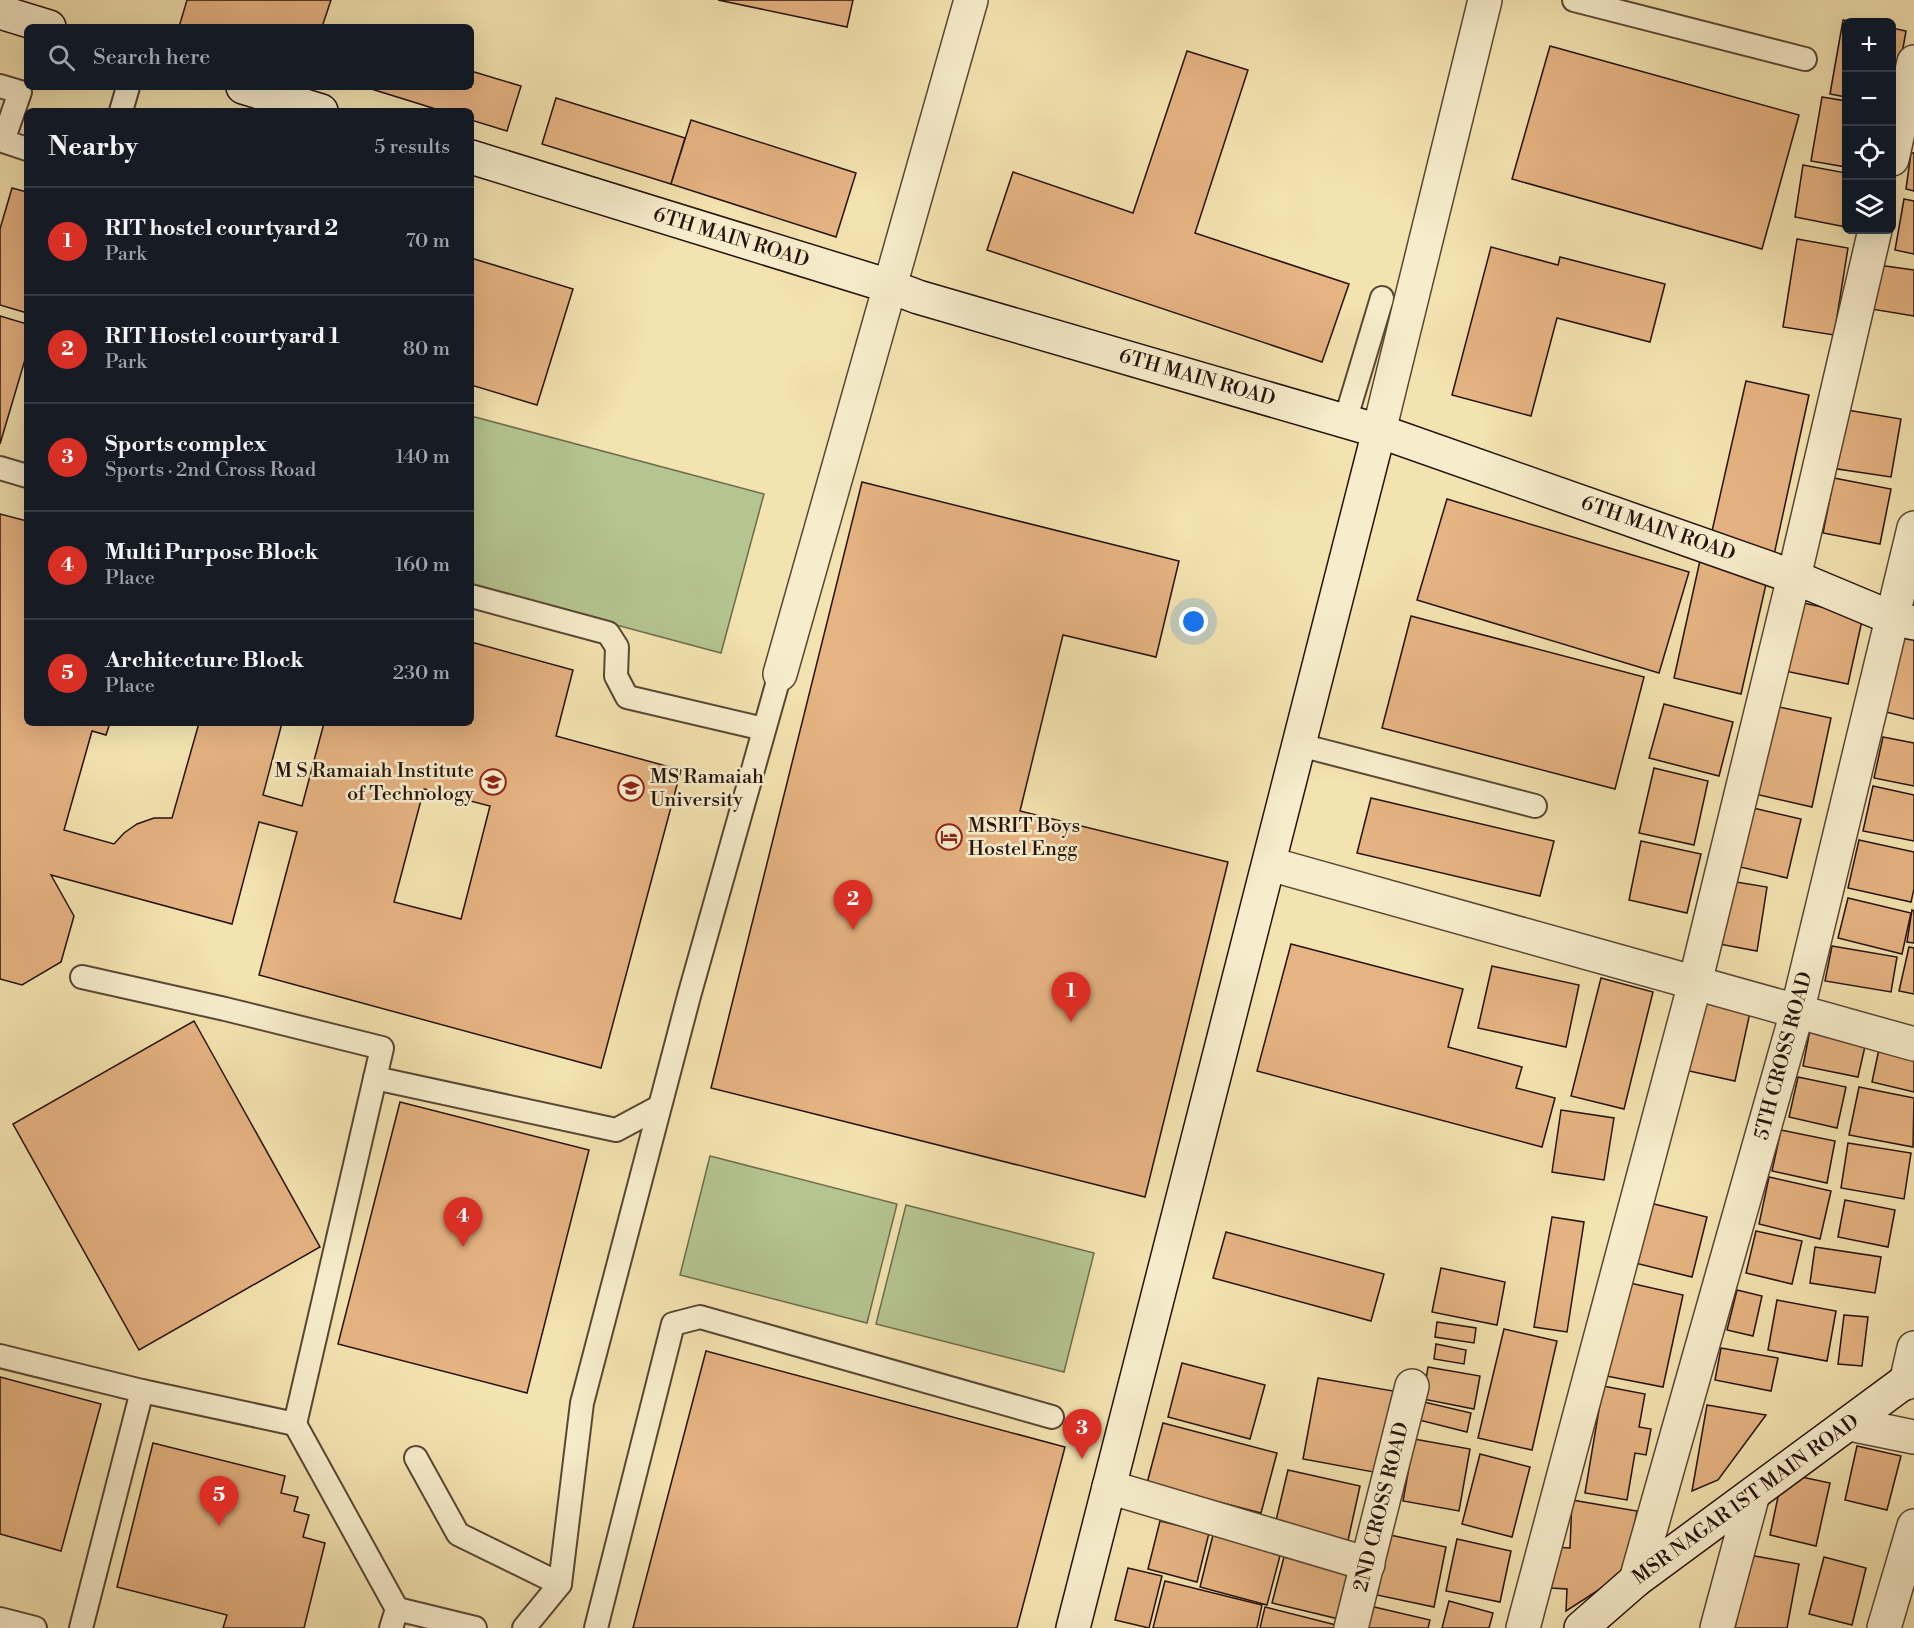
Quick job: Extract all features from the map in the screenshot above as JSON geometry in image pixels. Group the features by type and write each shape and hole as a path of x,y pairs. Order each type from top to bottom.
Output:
{"street":[{"path":"780,674 971,0"},
{"path":"1073,1628 1270,864 1485,0"},
{"path":"0,12 39,24"},
{"path":"1896,141 1914,62"},
{"path":"253,90 311,108"},
{"name":"6TH MAIN ROAD","path":"474,158 889,286 918,297 1379,431 1794,577 1903,620"},
{"path":"1523,1628 1695,983 1794,577 1874,234"},
{"name":"5TH CROSS ROAD","path":"1636,1580 1797,1012 1903,620 1914,528"},
{"path":"1270,864 1914,1044"},
{"path":"1910,1379 1914,1348"},
{"name":"MSR NAGAR 1ST MAIN ROAD","path":"1581,1628 1636,1580 1910,1379"},
{"name":"2ND CROSS ROAD","path":"1351,1628 1412,1386"},
{"path":"1850,1424 1914,1437"},
{"path":"1109,1487 1368,1564"},
{"path":"1717,1628 1753,1494"},
{"path":"1884,1628 1914,1526"}],"lane":[{"path":"1574,0 1805,58"},
{"path":"0,86 20,92 3,141 24,148"},
{"path":"122,108 127,90"},
{"path":"1345,421 1382,298"},
{"path":"0,468 24,475"},
{"path":"474,597 608,633 617,647 616,676 627,697 764,729"},
{"path":"524,1628 560,1584 582,1403 659,1107 780,674"},
{"path":"1300,745 1536,806"},
{"path":"82,977 382,1048 295,1424 394,1618 476,1628"},
{"path":"375,1078 616,1130 659,1107"},
{"path":"596,1628 673,1324 700,1317 1052,1416"},
{"path":"0,1356 142,1391 295,1424"},
{"path":"81,1628 142,1391"},
{"path":"416,1458 458,1534 560,1584"},
{"path":"0,1619 35,1628"}],"green space":[{"path":"474,417 764,494 721,653 474,587"},
{"path":"710,1156 897,1204 867,1323 680,1275"},
{"path":"906,1205 1094,1253 1064,1372 876,1324"}],"building":[{"path":"187,0 331,0 323,24 180,24"},
{"path":"718,0 853,0 847,27"},
{"path":"1842,26 1842,96 1830,94"},
{"path":"1896,29 1906,31 1896,88"},
{"path":"1550,46 1799,115 1762,249 1512,179"},
{"path":"1187,51 1248,70 1195,233 1349,284 1322,362 987,250 1013,172 1133,213"},
{"path":"474,72 521,86 507,131 474,121 474,108 432,108 375,90 474,90"},
{"path":"1822,97 1842,100 1842,166 1811,161"},
{"path":"556,98 685,138 671,184 542,144"},
{"path":"691,120 856,173 836,237 671,184"},
{"path":"1911,153 1914,153 1914,191 1906,189"},
{"path":"1803,165 1842,172 1842,226 1795,217"},
{"path":"12,188 24,191 24,312 0,305 0,229"},
{"path":"1904,199 1914,201 1914,254 1895,250"},
{"path":"1797,239 1848,248 1834,335 1783,327"},
{"path":"1491,247 1558,265 1560,257 1665,284 1650,342 1557,318 1531,416 1452,395"},
{"path":"474,259 573,289 537,405 474,386"},
{"path":"1878,265 1914,270 1914,316 1871,309"},
{"path":"0,316 24,323 24,363 0,444"},
{"path":"1746,381 1809,395 1774,555 1710,540"},
{"path":"1841,409 1901,419 1891,477 1831,468"},
{"path":"1834,478 1891,489 1880,544 1823,533"},
{"name":"MSRIT Boys Hostel Engg","path":"862,482 1179,561 1156,657 1063,635 1020,811 1228,862 1145,1197 711,1088"},
{"path":"1447,499 1689,572 1659,673 1417,600"},
{"name":"M S Ramaiah Institute of Technology","path":"0,514 24,520 24,726 109,726 106,735 92,731 64,830 114,844 137,824 154,818 172,818 198,726 281,726 263,795 302,806 323,726 474,726 474,643 573,670 556,736 681,770 601,1068 259,975 297,832 259,822 232,924 51,875 74,916 61,962 22,985 0,979","holes":["424,789 490,806 461,919 394,902"]},
{"path":"1701,556 1769,571 1741,694 1674,678"},
{"path":"1799,602 1863,616 1848,684 1785,671"},
{"path":"1411,616 1644,677 1615,789 1382,728"},
{"path":"1907,628 1914,630 1914,719 1886,712"},
{"path":"1664,704 1733,722 1719,776 1649,758"},
{"path":"1774,706 1831,718 1812,807 1755,794"},
{"path":"1883,737 1914,743 1914,786 1874,778"},
{"path":"1654,768 1708,781 1694,845 1639,833"},
{"path":"1873,786 1914,795 1914,841 1863,831"},
{"path":"1371,798 1554,841 1540,896 1357,853"},
{"path":"1749,807 1801,819 1787,878 1736,866"},
{"path":"1859,840 1914,852 1914,889 1911,902 1848,888"},
{"path":"1641,841 1701,854 1687,913 1629,900"},
{"path":"1730,881 1767,887 1757,951 1719,944"},
{"path":"1848,898 1911,913 1902,954 1838,938"},
{"path":"1912,910 1914,911 1914,943 1907,942"},
{"path":"1291,944 1463,989 1448,1047 1522,1067 1516,1088 1555,1098 1542,1147 1257,1071"},
{"path":"1832,946 1897,957 1891,992 1825,981"},
{"path":"1909,947 1914,948 1914,994 1899,991"},
{"path":"1492,966 1579,985 1566,1047 1478,1028"},
{"path":"1601,978 1653,992 1624,1109 1571,1096"},
{"path":"1697,996 1751,1008 1735,1081 1680,1069"},
{"path":"194,1021 320,1247 139,1350 13,1124"},
{"path":"1810,1030 1866,1042 1858,1077 1803,1066"},
{"path":"1881,1040 1914,1048 1914,1092 1872,1082"},
{"path":"1798,1077 1846,1087 1837,1128 1789,1117"},
{"path":"1859,1087 1914,1098 1913,1147 1849,1135"},
{"path":"400,1102 589,1150 527,1393 338,1344"},
{"path":"1561,1110 1614,1118 1604,1180 1552,1172"},
{"path":"1781,1130 1835,1141 1827,1183 1772,1171"},
{"path":"1848,1143 1911,1153 1904,1199 1841,1188"},
{"path":"1769,1177 1831,1191 1820,1239 1759,1224"},
{"path":"1845,1200 1895,1210 1888,1247 1838,1237"},
{"path":"1650,1203 1707,1217 1692,1277 1635,1263"},
{"path":"1552,1217 1584,1222 1567,1332 1534,1327"},
{"path":"1756,1231 1802,1241 1792,1284 1746,1273"},
{"path":"1226,1232 1384,1274 1371,1321 1213,1278"},
{"path":"1815,1247 1881,1257 1875,1293 1810,1283"},
{"path":"1441,1268 1505,1282 1497,1325 1432,1312"},
{"path":"1621,1281 1683,1295 1663,1387 1601,1375"},
{"path":"1737,1290 1762,1296 1753,1336 1727,1330"},
{"path":"1777,1300 1836,1311 1827,1361 1768,1350"},
{"path":"1844,1315 1868,1317 1862,1366 1838,1364"},
{"path":"1437,1322 1476,1328 1474,1343 1435,1337"},
{"path":"1504,1329 1557,1341 1532,1450 1478,1438"},
{"path":"1436,1344 1466,1350 1464,1364 1434,1359"},
{"path":"1721,1348 1778,1358 1771,1391 1715,1380"},
{"path":"706,1351 1065,1447 1017,1628 633,1628"},
{"path":"1182,1363 1265,1385 1250,1439 1168,1417"},
{"path":"1428,1367 1480,1376 1474,1409 1423,1399"},
{"path":"0,1377 101,1404 61,1551 0,1534"},
{"path":"1318,1378 1399,1392 1384,1474 1303,1459"},
{"path":"1603,1386 1645,1394 1639,1427 1651,1429 1646,1455 1635,1453 1627,1500 1585,1493"},
{"path":"1424,1402 1471,1413 1467,1432 1419,1420"},
{"path":"1707,1405 1766,1415 1718,1480 1692,1491"},
{"path":"1163,1423 1277,1453 1261,1513 1147,1483"},
{"path":"1414,1439 1470,1449 1459,1511 1403,1501"},
{"path":"153,1443 285,1476 281,1493 298,1497 294,1511 309,1515 303,1537 325,1543 304,1628 223,1628 227,1615 117,1587"},
{"path":"1857,1446 1901,1456 1887,1510 1845,1500"},
{"path":"1480,1454 1530,1467 1512,1537 1462,1524"},
{"path":"1288,1470 1360,1486 1347,1545 1274,1529"},
{"path":"1783,1473 1830,1483 1816,1546 1770,1535"},
{"path":"1572,1500 1637,1511 1625,1573 1566,1611 1567,1589 1551,1588 1554,1547 1570,1548"},
{"path":"1160,1521 1209,1533 1197,1582 1148,1569"},
{"path":"1213,1535 1281,1552 1267,1605 1200,1587"},
{"path":"1390,1535 1446,1547 1434,1607 1377,1595"},
{"path":"1457,1539 1511,1551 1500,1602 1446,1591"},
{"path":"1749,1555 1799,1564 1787,1628 1735,1628"},
{"path":"1284,1557 1355,1575 1343,1620 1272,1603"},
{"path":"1824,1557 1866,1568 1852,1625 1809,1614"},
{"path":"1128,1568 1162,1576 1149,1628 1115,1620"},
{"path":"1165,1581 1262,1605 1257,1628 1153,1628"},
{"path":"1449,1601 1493,1613 1489,1628 1442,1628"},
{"path":"1370,1606 1430,1620 1428,1628 1365,1628"},
{"path":"1265,1607 1340,1626 1339,1628 1260,1628"}],"place":[{"name":"M S Ramaiah Institute of Technology","path":"493,782"},
{"name":"MS Ramaiah University","path":"631,788"},
{"name":"MSRIT Boys Hostel Engg","path":"949,837"},
{"name":"RIT Hostel courtyard 1","path":"853,930"},
{"name":"RIT hostel courtyard 2","path":"1071,1022"},
{"name":"Multi Purpose Block","path":"463,1247"},
{"name":"Sports complex","path":"1082,1459"},
{"name":"Architecture Block","path":"219,1526"}]}
